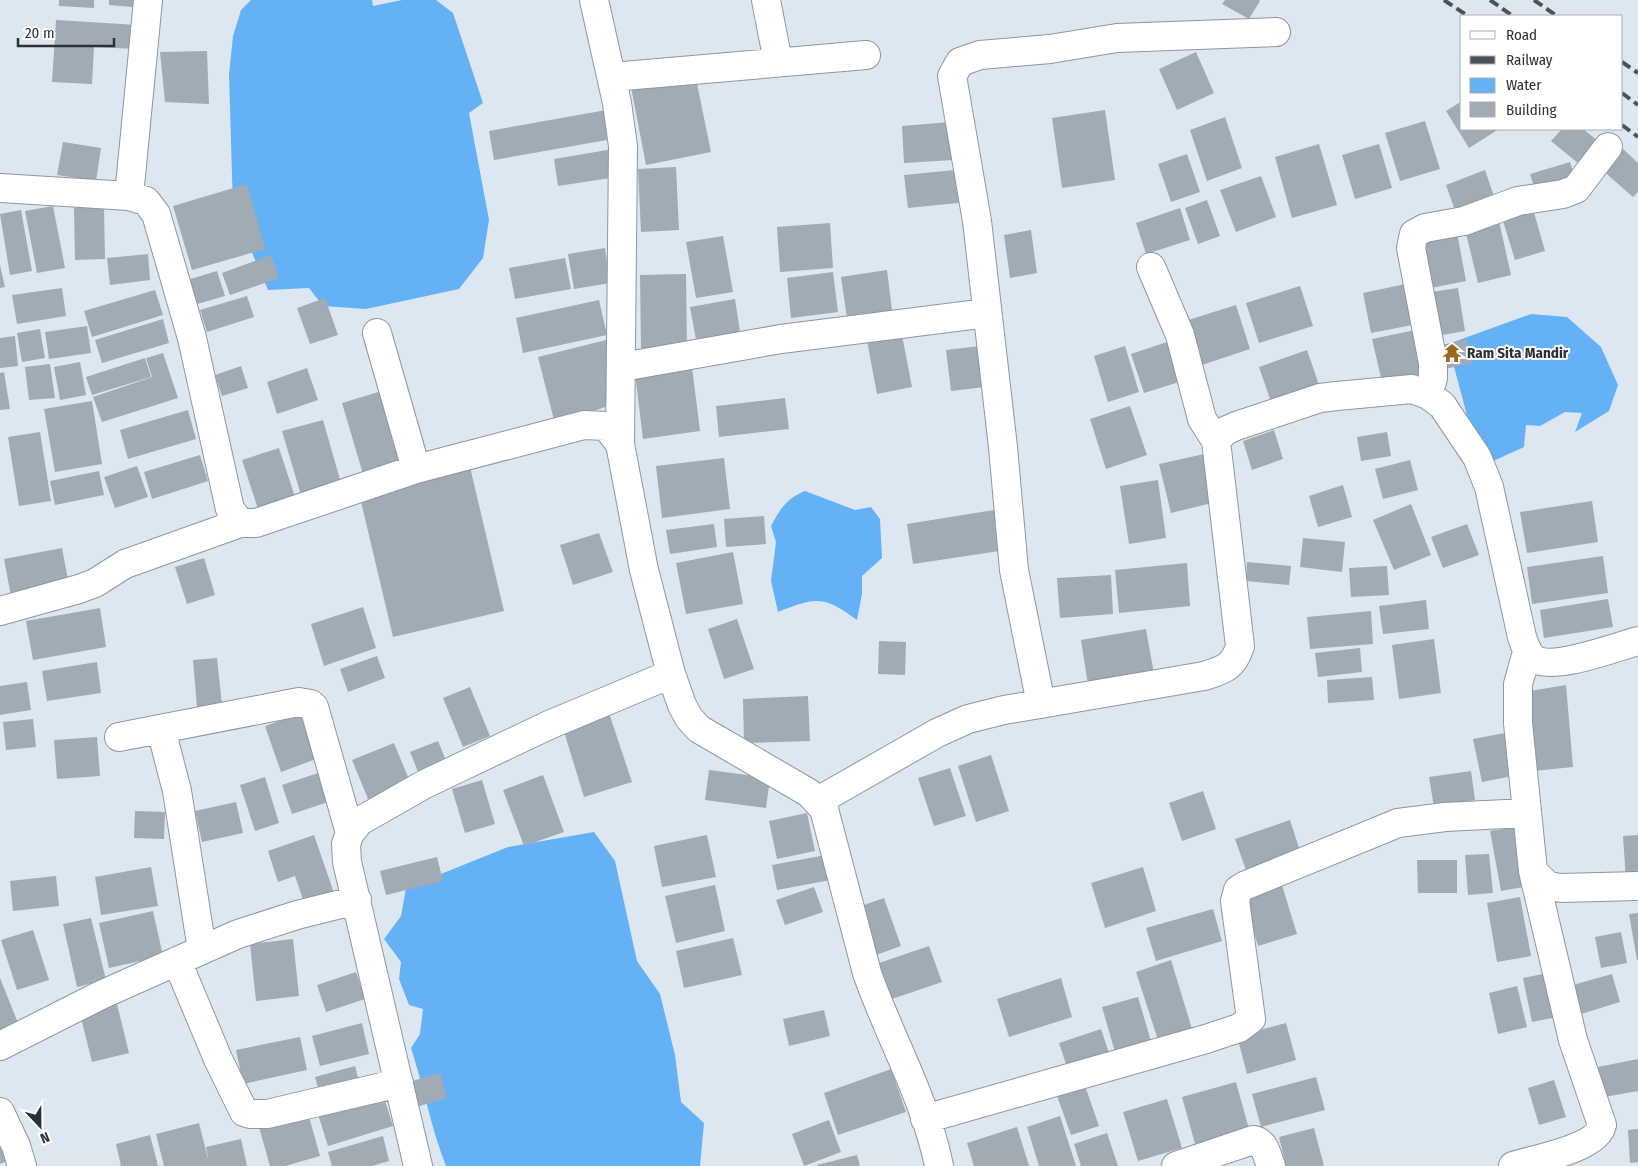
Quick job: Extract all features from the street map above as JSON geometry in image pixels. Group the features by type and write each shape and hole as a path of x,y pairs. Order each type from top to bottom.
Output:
{"street":[{"path":"129,196 148,0"},
{"path":"594,0 612,77 623,146 620,444 644,570 671,674 682,705 699,729 809,792 818,801 828,821 876,999 896,1042 939,1166"},
{"path":"766,0 778,62"},
{"path":"1041,704 1014,570 1003,447 976,222 952,76 960,62 980,55 1050,49 1117,38 1276,32"},
{"path":"612,77 866,55"},
{"path":"1428,395 1433,378 1433,364 1411,248 1414,234 1425,228 1464,222 1518,201 1563,194 1576,189 1608,147"},
{"path":"0,188 129,196 146,201 156,214 192,338 230,509 240,522"},
{"path":"818,801 937,733 968,719 1041,704 1204,676 1230,665 1237,659 1240,646 1216,440 1202,419 1180,335 1151,266"},
{"path":"622,367 781,340 987,313"},
{"path":"377,333 416,469"},
{"path":"1216,440 1224,432 1236,426 1320,398 1412,389 1428,395 1442,405 1457,425 1482,470 1489,487 1527,652 1517,695 1518,723 1533,871 1573,1040 1602,1125 1600,1132 1594,1138 1572,1149 1513,1166"},
{"path":"0,611 79,589 95,583 125,564 240,522 256,523 416,469 584,426 606,426 620,444"},
{"path":"1527,652 1534,659 1550,663 1638,641"},
{"path":"418,1166 347,862 346,844 350,833 360,821 425,784 549,725 671,674"},
{"path":"119,737 299,702 311,704 314,707 350,833"},
{"path":"161,729 177,791 202,950"},
{"path":"924,1119 1150,1055 1239,1028 1246,1024 1251,1019 1235,901 1238,890 1244,886 1398,823 1445,817 1527,813"},
{"path":"1533,871 1548,886 1561,888 1638,886"},
{"path":"0,1046 102,995 257,926 357,900"},
{"path":"177,961 218,1059 244,1112 267,1114 399,1083"},
{"path":"0,1112 16,1146 22,1166"},
{"path":"1176,1166 1253,1140 1258,1140 1263,1146 1271,1166"}],"water":[{"path":"251,0 372,0 373,6 402,0 436,0 453,13 483,103 469,113 489,220 483,258 459,289 366,309 323,306 309,288 268,290 233,208 229,74 233,36 241,10"},
{"path":"1531,314 1567,317 1601,347 1618,385 1609,411 1575,432 1582,413 1565,412 1540,426 1526,425 1524,447 1491,462 1469,423 1448,344"},
{"path":"805,491 855,510 871,507 880,519 882,558 862,576 862,594 857,620 836,606 819,601 801,603 778,612 771,581 776,542 771,526 785,505 793,497"},
{"path":"594,832 615,861 637,961 660,994 675,1055 681,1102 704,1123 700,1166 446,1166 411,1048 420,1034 423,1009 409,1005 399,979 401,962 384,939 401,916 406,888 508,847"}],"building":[{"path":"59,0 94,0 94,8 59,6"},
{"path":"109,0 145,0 144,8 109,5"},
{"path":"1225,0 1260,1 1249,19 1222,4"},
{"path":"56,20 137,25 136,49 94,47 92,84 52,82"},
{"path":"207,51 209,104 165,102 160,52"},
{"path":"1196,52 1214,93 1177,110 1159,69"},
{"path":"695,74 711,152 646,165 631,87"},
{"path":"1460,102 1460,130 1497,130 1469,148 1446,111"},
{"path":"612,109 618,138 494,160 489,131"},
{"path":"1105,110 1115,180 1062,188 1052,118"},
{"path":"1225,117 1242,168 1207,181 1190,130"},
{"path":"1425,121 1440,169 1400,181 1385,133"},
{"path":"950,122 953,160 904,163 902,126"},
{"path":"1561,130 1584,130 1603,145 1584,168 1551,141"},
{"path":"63,142 101,148 96,181 57,175"},
{"path":"1319,144 1337,205 1292,218 1275,157"},
{"path":"1379,144 1392,188 1355,199 1342,155"},
{"path":"1621,147 1638,163 1638,192 1633,197 1601,169"},
{"path":"613,149 617,177 558,186 554,159"},
{"path":"1187,154 1200,192 1171,202 1158,164"},
{"path":"1570,162 1577,184 1537,196 1530,174"},
{"path":"676,167 679,230 641,232 638,169"},
{"path":"965,169 968,202 908,208 904,175"},
{"path":"1485,170 1497,205 1458,219 1446,185"},
{"path":"1261,176 1276,217 1236,232 1220,190"},
{"path":"247,184 265,249 192,270 173,206"},
{"path":"1207,200 1220,236 1198,244 1185,208"},
{"path":"1531,202 1545,251 1515,260 1500,211"},
{"path":"53,206 65,268 37,273 25,211"},
{"path":"74,208 104,208 105,259 75,260"},
{"path":"1180,208 1190,240 1146,254 1136,223"},
{"path":"21,210 32,271 10,275 0,214"},
{"path":"1499,221 1511,275 1478,283 1465,229"},
{"path":"830,223 833,268 780,272 777,227"},
{"path":"1456,227 1466,281 1431,288 1421,233"},
{"path":"1031,230 1037,273 1010,278 1004,235"},
{"path":"723,236 733,292 696,298 686,242"},
{"path":"605,248 610,283 574,289 568,254"},
{"path":"148,254 150,280 110,285 107,258"},
{"path":"271,255 279,278 230,295 222,273"},
{"path":"565,258 571,289 515,299 509,268"},
{"path":"0,265 5,287 0,288"},
{"path":"887,270 893,318 848,325 841,277"},
{"path":"217,271 225,296 194,305 187,280"},
{"path":"833,272 838,312 791,318 787,278"},
{"path":"686,274 687,348 641,348 640,275"},
{"path":"1415,282 1423,323 1371,333 1363,293"},
{"path":"1300,286 1313,326 1259,343 1246,303"},
{"path":"62,288 66,316 17,324 12,295"},
{"path":"1458,288 1465,331 1431,337 1424,293"},
{"path":"155,290 163,315 92,337 84,311"},
{"path":"247,296 254,317 207,332 200,310"},
{"path":"325,298 338,335 310,344 297,308"},
{"path":"735,299 741,338 697,345 690,307"},
{"path":"599,300 607,335 523,353 516,318"},
{"path":"1236,305 1250,349 1196,367 1182,322"},
{"path":"163,319 169,343 102,363 95,340"},
{"path":"87,326 91,353 49,359 45,332"},
{"path":"40,329 45,358 22,362 17,333"},
{"path":"1420,329 1429,373 1382,382 1372,339"},
{"path":"902,335 912,387 877,394 867,341"},
{"path":"15,336 18,366 0,368 0,338"},
{"path":"610,339 614,404 555,424 538,357"},
{"path":"1176,339 1189,379 1144,393 1131,354"},
{"name":"Ram Sita Mandir","path":"1466,339 1472,363 1440,370 1434,347"},
{"path":"980,346 985,387 951,391 946,350"},
{"path":"1125,346 1139,392 1108,402 1094,356"},
{"path":"1307,350 1320,388 1272,405 1259,367"},
{"path":"163,353 178,398 102,422 93,397 152,377 146,358"},
{"path":"145,358 151,377 92,395 86,377"},
{"path":"80,362 86,395 60,400 54,367"},
{"path":"50,364 55,398 29,400 25,367"},
{"path":"241,366 248,388 222,396 215,375"},
{"path":"692,367 700,431 643,439 635,374"},
{"path":"307,368 318,400 277,414 267,382"},
{"path":"4,372 10,409 0,410 0,373"},
{"path":"385,390 405,461 363,474 342,403"},
{"path":"785,398 789,429 719,437 716,406"},
{"path":"92,401 102,464 55,472 44,409"},
{"path":"1130,406 1147,455 1106,469 1090,419"},
{"path":"188,410 196,439 128,459 120,430"},
{"path":"323,420 341,483 301,495 282,431"},
{"path":"1274,430 1283,459 1252,470 1243,441"},
{"path":"40,432 51,501 19,506 8,437"},
{"path":"1387,432 1391,456 1361,461 1357,437"},
{"path":"279,448 296,500 259,512 242,460"},
{"path":"1204,454 1216,502 1171,513 1159,464"},
{"path":"200,455 208,481 152,499 144,472"},
{"path":"724,458 730,509 662,518 656,466"},
{"path":"1410,460 1418,490 1383,499 1375,469"},
{"path":"137,466 148,497 115,508 104,477"},
{"path":"470,467 504,611 393,637 359,493"},
{"path":"99,471 104,495 55,505 50,481"},
{"path":"1158,480 1166,538 1129,544 1120,486"},
{"path":"1343,485 1352,517 1318,527 1309,496"},
{"path":"1592,501 1598,542 1527,553 1520,512"},
{"path":"1411,504 1431,555 1394,570 1373,520"},
{"path":"1000,509 1006,550 913,564 907,524"},
{"path":"764,516 766,544 726,547 724,519"},
{"path":"714,524 717,547 670,554 666,530"},
{"path":"1467,524 1479,555 1443,568 1431,537"},
{"path":"599,533 613,572 573,585 560,545"},
{"path":"1303,538 1345,542 1342,572 1300,567"},
{"path":"62,548 69,585 11,596 4,559"},
{"path":"733,552 743,604 686,614 676,563"},
{"path":"1603,556 1608,593 1532,604 1527,567"},
{"path":"204,558 215,595 187,604 175,567"},
{"path":"1247,562 1291,566 1289,585 1246,581"},
{"path":"1187,563 1190,606 1119,613 1115,570"},
{"path":"1387,566 1389,595 1351,597 1349,568"},
{"path":"1111,575 1113,614 1060,618 1057,578"},
{"path":"1608,599 1613,627 1544,638 1540,610"},
{"path":"1426,600 1429,629 1383,634 1379,606"},
{"path":"363,607 376,648 324,666 311,624"},
{"path":"100,608 106,647 33,660 26,621"},
{"path":"1371,611 1373,644 1310,649 1307,617"},
{"path":"737,619 754,669 724,679 708,629"},
{"path":"1146,629 1154,674 1088,685 1081,640"},
{"path":"1434,639 1441,693 1399,699 1392,645"},
{"path":"879,641 906,642 905,675 878,674"},
{"path":"1360,648 1362,672 1318,677 1315,653"},
{"path":"377,656 385,678 348,692 340,669"},
{"path":"217,658 222,705 197,707 193,660"},
{"path":"97,662 101,693 47,701 42,671"},
{"path":"1372,677 1374,700 1328,703 1327,680"},
{"path":"27,682 31,710 0,715 0,686"},
{"path":"1566,685 1573,767 1534,771 1524,692"},
{"path":"470,687 490,736 463,747 443,698"},
{"path":"808,696 810,741 744,743 743,699"},
{"path":"608,710 632,782 584,797 562,725"},
{"path":"303,713 319,758 281,772 265,726"},
{"path":"33,719 36,747 6,750 3,722"},
{"path":"1505,733 1513,776 1482,782 1473,739"},
{"path":"97,737 100,776 57,779 54,740"},
{"path":"438,741 449,768 421,779 410,752"},
{"path":"394,743 410,782 368,799 352,760"},
{"path":"991,755 1009,811 976,822 958,766"},
{"path":"950,768 966,816 934,826 918,778"},
{"path":"709,770 770,778 766,808 705,800"},
{"path":"1471,771 1475,800 1434,807 1429,777"},
{"path":"321,772 331,801 292,814 282,785"},
{"path":"543,775 564,832 524,846 503,790"},
{"path":"265,777 279,823 255,831 240,785"},
{"path":"482,780 495,824 465,833 452,789"},
{"path":"1203,791 1216,829 1182,841 1169,803"},
{"path":"236,802 243,833 202,842 195,811"},
{"path":"135,811 165,812 164,839 134,838"},
{"path":"807,813 815,851 777,859 769,821"},
{"path":"1290,820 1300,851 1246,870 1235,839"},
{"path":"1519,827 1529,886 1501,891 1490,831"},
{"path":"314,835 335,896 305,905 295,876 278,882 268,851"},
{"path":"707,835 716,877 662,887 654,846"},
{"path":"1638,835 1638,880 1626,881 1623,836"},
{"path":"831,854 836,879 777,890 772,865"},
{"path":"1489,854 1493,893 1468,895 1465,855"},
{"path":"437,857 443,881 386,895 380,871"},
{"path":"1417,860 1457,860 1457,893 1418,893"},
{"path":"151,867 158,906 101,915 95,877"},
{"path":"1143,867 1156,911 1105,928 1091,883"},
{"path":"56,876 59,906 13,911 10,881"},
{"path":"1281,882 1297,934 1258,946 1242,894"},
{"path":"715,885 725,931 676,943 665,896"},
{"path":"814,887 823,912 785,925 776,900"},
{"path":"1520,897 1531,956 1497,962 1487,903"},
{"path":"884,898 901,946 876,955 858,907"},
{"path":"1213,909 1222,941 1156,961 1146,928"},
{"path":"153,911 163,956 109,968 99,923"},
{"path":"1638,913 1638,960 1637,960 1629,914"},
{"path":"91,918 106,980 77,987 63,924"},
{"path":"33,930 49,980 17,990 1,940"},
{"path":"1621,932 1627,963 1601,968 1595,937"},
{"path":"733,938 742,975 684,988 676,951"},
{"path":"293,939 299,996 256,1001 250,944"},
{"path":"929,946 942,982 892,999 879,963"},
{"path":"1171,960 1192,1029 1158,1040 1136,972"},
{"path":"356,972 365,999 326,1012 317,985"},
{"path":"1548,973 1557,1017 1532,1022 1523,978"},
{"path":"1612,974 1620,1002 1581,1014 1573,985"},
{"path":"0,978 18,1023 0,1031"},
{"path":"1061,978 1072,1017 1009,1037 997,999"},
{"path":"1517,986 1527,1027 1498,1034 1489,993"},
{"path":"1138,997 1153,1048 1117,1059 1102,1007"},
{"path":"117,1004 129,1053 92,1062 80,1014"},
{"path":"824,1010 830,1036 789,1046 783,1019"},
{"path":"362,1023 369,1054 320,1066 312,1036"},
{"path":"1286,1023 1296,1060 1247,1074 1237,1036"},
{"path":"1101,1029 1111,1059 1069,1073 1059,1043"},
{"path":"300,1037 307,1070 243,1084 236,1050"},
{"path":"1638,1059 1638,1091 1604,1097 1598,1067"},
{"path":"355,1066 361,1089 322,1101 315,1077"},
{"path":"891,1069 906,1112 838,1135 824,1093"},
{"path":"440,1073 447,1098 409,1109 402,1084"},
{"path":"1316,1077 1325,1110 1261,1127 1252,1094"},
{"path":"1554,1080 1566,1117 1539,1125 1528,1088"},
{"path":"1236,1082 1249,1129 1195,1144 1182,1097"},
{"path":"1084,1083 1099,1126 1071,1135 1056,1093"},
{"path":"382,1091 393,1126 328,1146 317,1111"},
{"path":"1167,1099 1182,1148 1138,1161 1123,1112"},
{"path":"306,1106 320,1156 285,1166 270,1166 257,1120"},
{"path":"1060,1116 1076,1166 1039,1166 1027,1127"},
{"path":"829,1120 841,1152 804,1166 792,1134"},
{"path":"199,1123 209,1163 206,1147 241,1139 247,1166 164,1166 156,1134"},
{"path":"1017,1127 1029,1166 974,1166 967,1143"},
{"path":"1314,1128 1324,1166 1286,1166 1279,1137"},
{"path":"1638,1129 1638,1162 1630,1163 1628,1130"},
{"path":"1107,1133 1118,1166 1081,1166 1074,1144"},
{"path":"0,1135 9,1160 0,1164"},
{"path":"150,1135 158,1166 121,1166 116,1144"},
{"path":"383,1136 389,1161 372,1166 332,1166 328,1152"},
{"path":"857,1155 860,1166 817,1166 817,1165"}],"railway":[{"path":"1444,0 1466,15"},
{"path":"1490,0 1512,15"},
{"path":"1534,0 1556,15"},
{"path":"1623,63 1638,73"},
{"path":"1623,94 1638,105"},
{"path":"1623,126 1638,137"}],"place":[{"name":"Ram Sita Mandir","path":"1452,353"}]}
